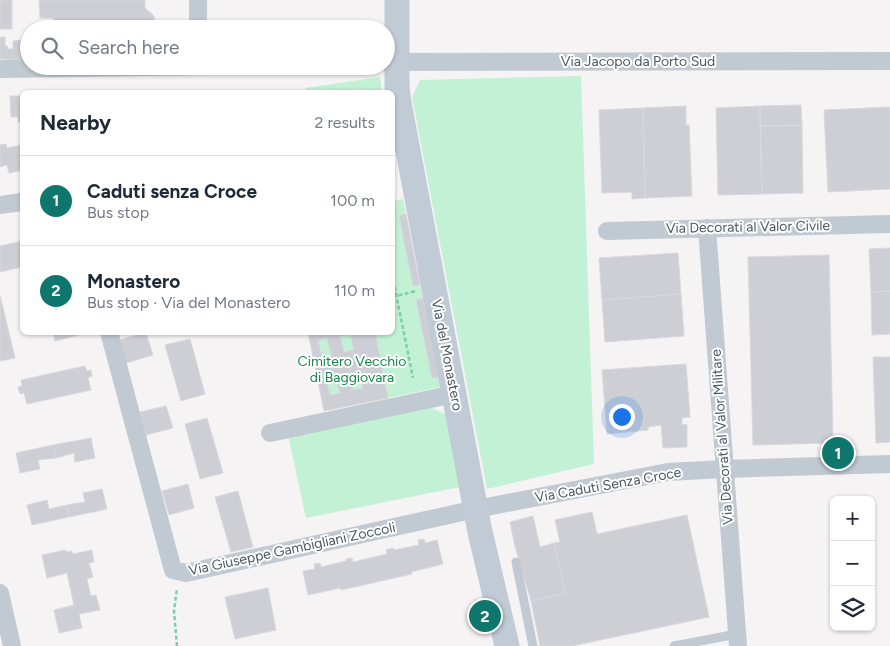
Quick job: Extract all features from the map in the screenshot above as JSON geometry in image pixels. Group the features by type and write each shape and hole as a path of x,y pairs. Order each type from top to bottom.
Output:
{"main road":[{"name":"Via del Monastero","path":"395,21 397,0"},
{"name":"Via del Monastero","path":"394,75 480,532 507,646"}],"street":[{"path":"198,0 198,20"},
{"name":"Via Jacopo da Porto Sud","path":"395,62 890,61"},
{"path":"0,70 20,70"},
{"path":"0,204 20,202"},
{"name":"Via Decorati al Valor Civile","path":"607,231 890,224"},
{"name":"Via Decorati al Valor Militare","path":"707,228 737,640"},
{"name":"Via Giuseppe Gambigliani Zoccoli","path":"111,335 173,570 186,573 476,509"},
{"path":"270,433 454,394"},
{"name":"Via Caduti Senza Croce","path":"476,509 668,472 890,464"},
{"path":"0,593 12,646"}],"lane":[{"path":"516,562 533,646"},
{"path":"674,646 737,640"}],"path":[{"path":"395,287 413,378"},
{"path":"397,296 417,291"},
{"path":"177,646 174,611 179,572"}],"green space":[{"path":"581,76 594,464 487,489 412,97 420,80"},
{"path":"380,77 382,90 306,90 306,88"},
{"name":"Cimitero Vecchio di Baggiovara","path":"403,199 441,387 324,411 308,335 395,335 395,201"},
{"path":"426,405 445,414 460,487 306,518 288,435"}],"building":[{"path":"0,0 12,0 12,29 0,29"},
{"path":"39,0 145,0 145,8 153,15 155,20 54,20 52,18 40,18"},
{"path":"0,37 5,37 5,46 8,49 13,49 13,41 20,40 20,60 0,59"},
{"path":"10,96 20,96 20,122 18,122 18,117 11,117"},
{"path":"801,105 802,125 760,126 760,106"},
{"path":"686,106 686,125 689,125 692,196 645,198 643,108"},
{"path":"760,106 762,194 718,195 716,108"},
{"path":"890,107 890,189 828,192 824,110"},
{"path":"643,108 645,198 632,199 632,192 602,193 599,110"},
{"path":"802,125 803,193 762,194 760,126"},
{"path":"6,144 7,148 20,145 20,170 9,173 7,165 0,167 0,145"},
{"path":"406,214 420,285 413,286 399,216"},
{"path":"20,241 20,267 0,272 0,246"},
{"path":"890,248 890,291 871,292 869,249"},
{"path":"678,253 681,294 602,300 599,258"},
{"path":"829,255 833,443 753,445 748,257"},
{"path":"890,291 890,334 872,335 871,292"},
{"path":"681,294 684,336 605,342 602,300"},
{"path":"0,295 15,358 0,361"},
{"path":"423,298 439,377 432,378 416,300"},
{"path":"54,335 79,335 55,341"},
{"path":"147,335 153,355 126,363 119,340"},
{"path":"309,335 343,335 340,336 344,352 354,350 350,335 376,335 388,398 324,411","holes":["327,338 331,355 322,357 318,341","358,371 363,388 353,390 349,374","335,377 340,393 330,395 326,379"]},
{"path":"190,339 205,394 181,401 165,345"},
{"path":"873,357 890,357 890,442 876,443"},
{"path":"686,364 690,417 682,418 682,425 687,424 687,447 663,448 661,425 648,427 648,430 607,434 602,370"},
{"path":"85,366 87,371 91,370 92,376 88,378 91,390 27,404 24,393 20,394 18,387 22,386 21,380"},
{"path":"166,406 173,428 146,435 140,412"},
{"path":"207,418 223,473 200,479 185,424"},
{"path":"91,438 95,458 75,462 74,453 56,458 53,445"},
{"path":"53,445 56,458 38,460 40,469 20,473 16,453"},
{"path":"188,484 194,508 169,515 162,491"},
{"path":"102,489 107,509 69,517 67,505 85,502 83,493"},
{"path":"238,491 253,547 231,552 215,497"},
{"path":"47,500 49,509 67,505 69,517 32,525 27,505"},
{"path":"592,512 597,534 687,515 709,617 572,646 540,646 531,601 565,593 554,543 560,542 555,520"},
{"path":"533,516 540,547 554,543 565,593 531,601 510,522"},
{"path":"424,539 425,543 437,540 443,564 411,572 412,574 341,590 340,588 308,595 303,571 315,569 314,564 320,563 321,567 352,558 353,562 387,554 386,550 393,548 394,550 419,545 418,540"},
{"path":"65,550 66,552 72,551 73,554 92,550 94,562 89,563 93,577 87,579 91,596 96,595 100,610 79,614 82,628 59,633 54,610 74,605 69,582 67,573 47,578 42,555"},
{"path":"268,588 276,630 235,639 225,597"}],"place":[{"name":"Caduti senza Croce","path":"838,453"},
{"name":"Monastero","path":"485,616"}]}
